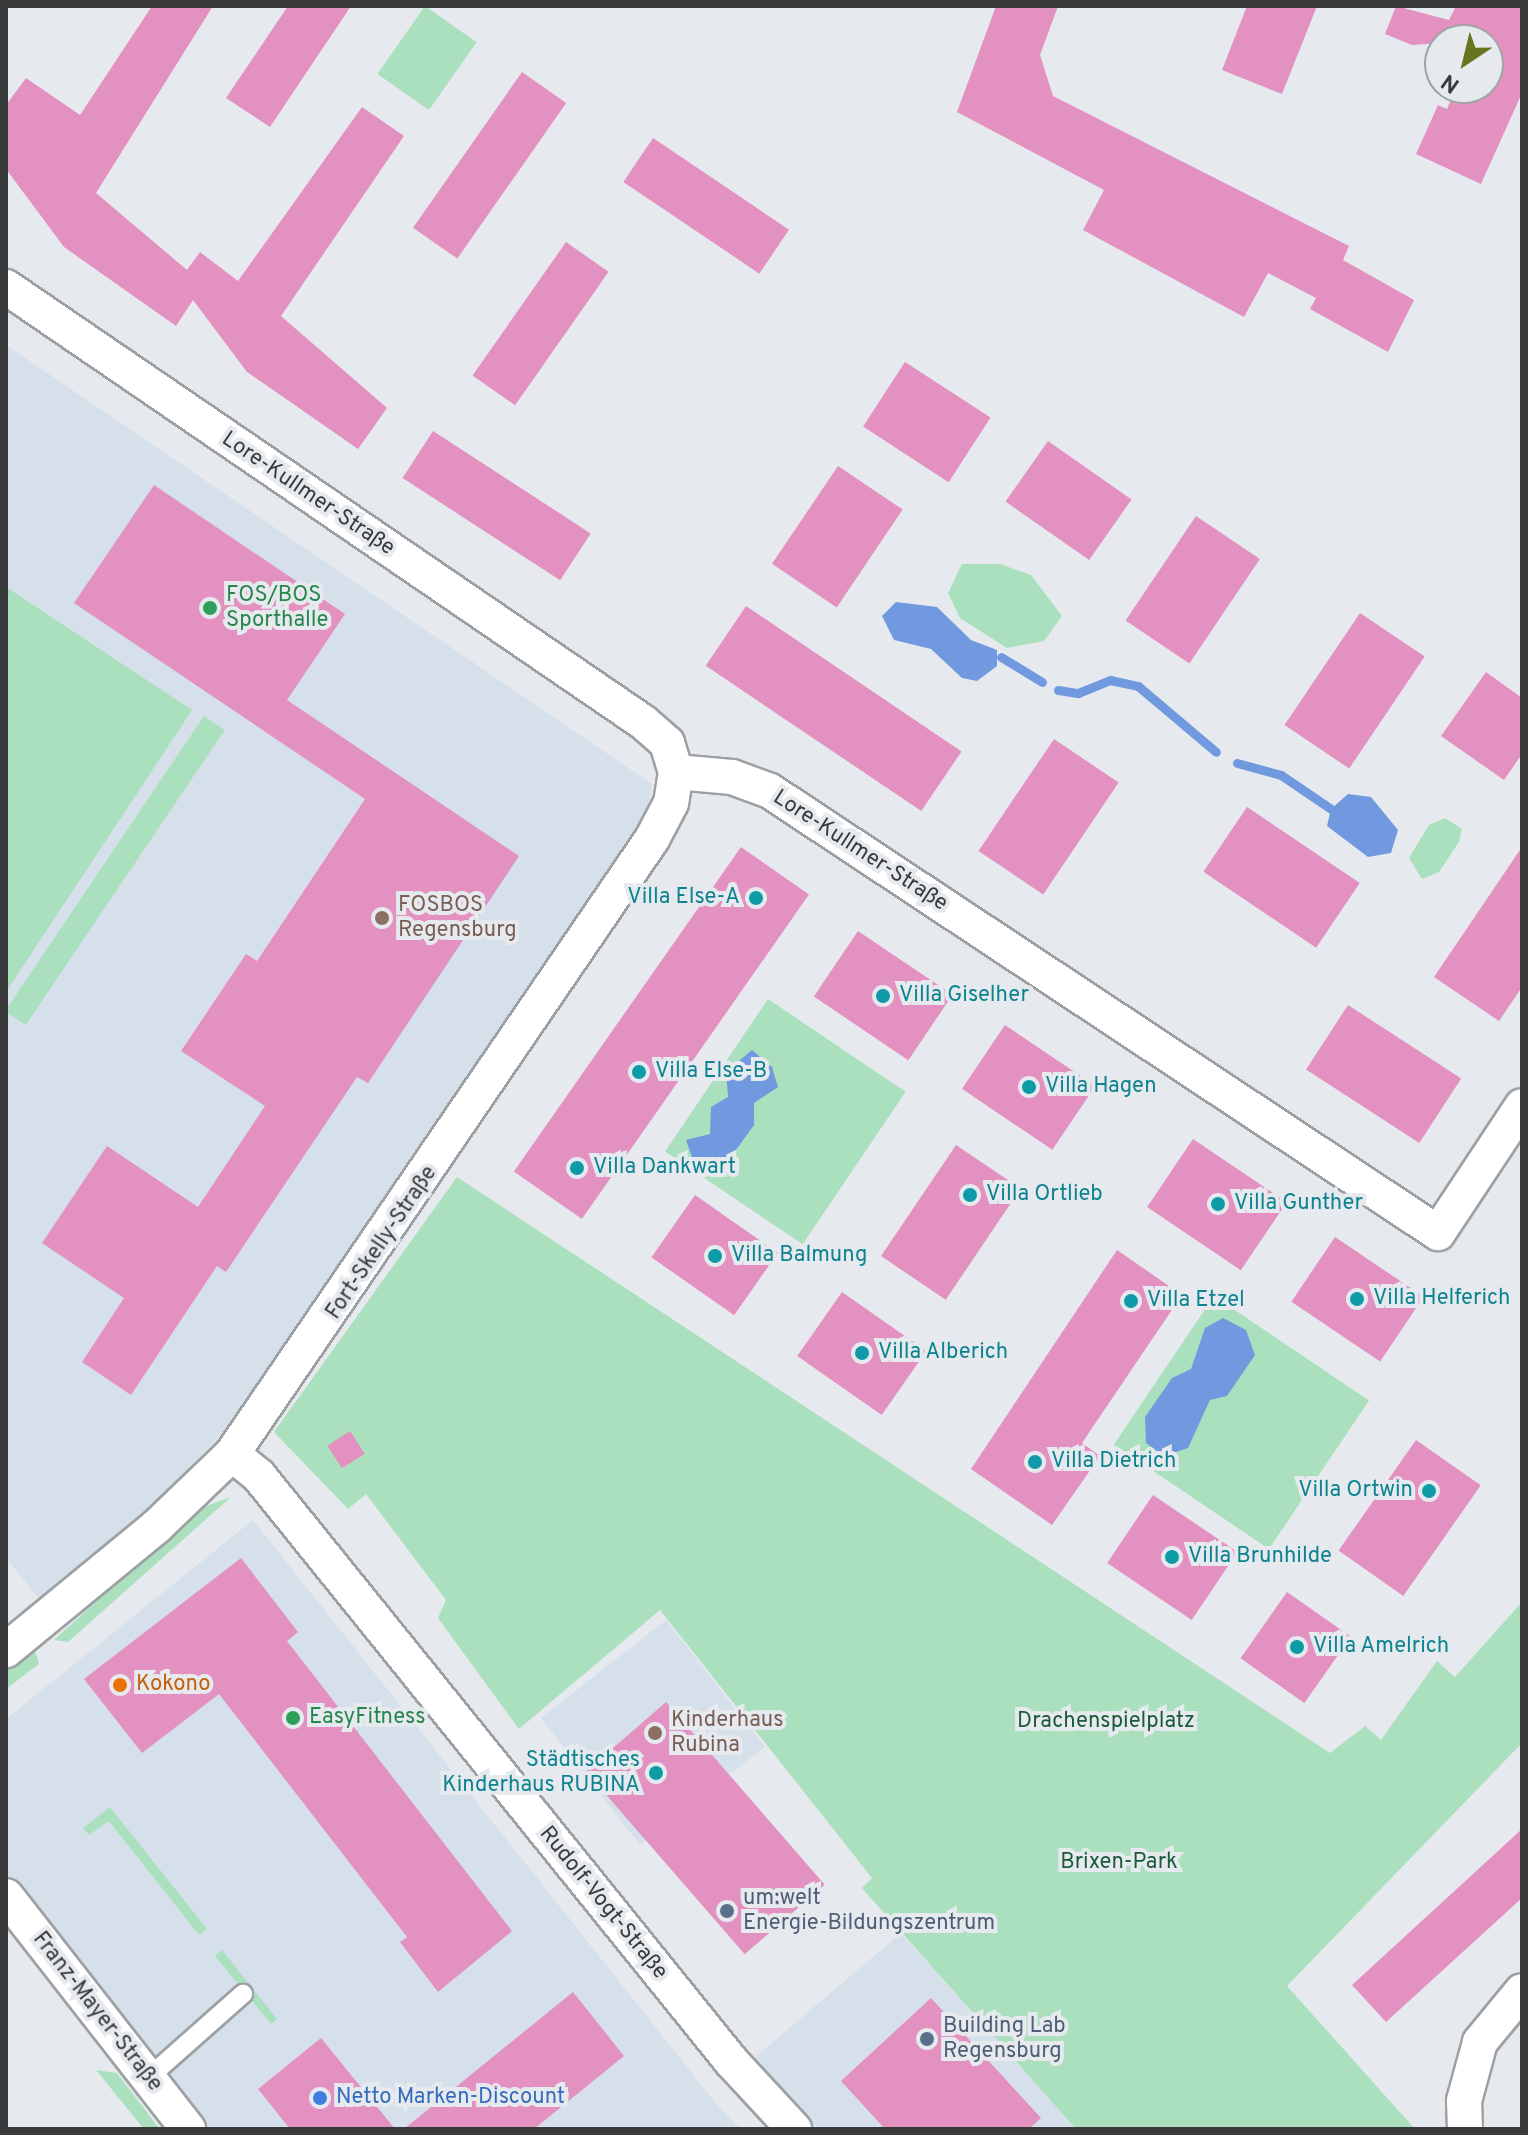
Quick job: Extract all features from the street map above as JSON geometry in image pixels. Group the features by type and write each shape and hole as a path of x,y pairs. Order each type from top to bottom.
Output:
{"street":[{"name":"Lore-Kullmer-Straße","path":"6,287 643,722 667,743 676,772 732,777 770,791 1438,1233 1522,1106"},
{"name":"Fort-Skelly-Straße","path":"6,1650 156,1527 232,1454 652,839 671,803 676,772"},
{"name":"Rudolf-Vogt-Straße","path":"232,1454 259,1476 731,2061 794,2129"},
{"name":"Franz-Mayer-Straße","path":"6,1896 188,2129"},
{"path":"1465,2129 1464,2101 1480,2042 1522,1991"}],"lane":[{"path":"148,2078 243,1994"}],"shaded area":[{"path":"6,345 652,784 647,811 247,1408 133,1525 40,1600 6,1558"},
{"path":"253,1520 718,2106 741,2129 197,2129 6,1885 6,1719"},
{"name":"Kinderhaus Rubina","path":"666,1620 765,1747 640,1845 541,1718"},
{"path":"901,1933 1076,2129 818,2129 753,2059"}],"green space":[{"path":"425,6 477,42 429,110 377,74"},
{"path":"962,564 1000,564 1031,575 1062,616 1044,641 1007,648 960,618 948,593"},
{"path":"6,587 192,710 6,992"},
{"path":"204,716 225,730 26,1025 6,1010"},
{"path":"1445,818 1462,829 1459,842 1439,872 1422,879 1409,858 1429,825"},
{"path":"768,999 906,1092 803,1244 665,1152"},
{"name":"Brixen-Park","path":"457,1177 1330,1753 1365,1726 1381,1740 1437,1661 1455,1677 1522,1602 1522,1743 1287,1986 1415,2129 1076,2129 862,1888 872,1878 660,1610 519,1729 438,1618 446,1600 366,1494 348,1509 274,1432"},
{"path":"1214,1296 1369,1401 1269,1549 1114,1444"},
{"path":"231,1497 68,1642 54,1640 198,1509"},
{"path":"34,1648 39,1664 6,1689 6,1670"},
{"path":"110,1807 207,1929 199,1935 109,1821 89,1835 83,1828"},
{"path":"222,1950 277,2019 271,2024 215,1956"},
{"path":"96,2070 117,2073 158,2127 144,2129"}],"water":[{"path":"896,602 937,607 971,640 997,650 997,666 977,681 962,678 931,649 894,640 882,616"},
{"path":"1348,794 1371,797 1398,830 1391,853 1368,857 1327,826 1331,809"},
{"path":"752,1050 772,1067 778,1087 754,1103 754,1125 728,1161 694,1163 686,1140 710,1134 711,1107 728,1097 726,1072"},
{"path":"1223,1318 1246,1330 1255,1355 1227,1396 1210,1400 1188,1448 1164,1456 1146,1443 1145,1417 1172,1378 1191,1369 1205,1328"}],"building":[{"path":"152,6 213,6 96,193 187,270 200,252 238,281 362,107 404,136 281,316 387,408 358,449 247,372 193,300 176,326 64,247 6,169 6,105 26,78 80,115"},
{"path":"288,6 351,6 270,127 226,98"},
{"path":"996,6 1058,6 1040,55 1053,96 1349,246 1343,260 1414,300 1388,352 1310,309 1316,298 1268,273 1244,317 1083,230 1104,190 957,112"},
{"path":"1247,6 1317,6 1282,94 1222,70"},
{"path":"1396,6 1449,20 1456,6 1522,6 1522,93 1481,184 1416,154 1438,105 1447,109 1449,104 1504,104 1504,24 1424,24 1424,44 1412,45 1385,34"},
{"path":"522,72 566,103 457,259 413,228"},
{"path":"653,138 789,230 759,274 623,182"},
{"path":"566,242 609,272 515,405 473,376"},
{"path":"905,362 991,418 949,482 863,427"},
{"path":"433,431 591,533 560,580 403,478"},
{"path":"1048,441 1132,500 1089,560 1006,502"},
{"path":"838,466 903,510 837,607 772,564"},
{"name":"FOSBOS Regensburg","path":"154,485 345,614 287,700 519,856 368,1083 357,1077 226,1272 217,1266 131,1395 82,1362 124,1298 42,1243 107,1146 198,1207 265,1106 181,1051 246,954 257,961 365,799 74,603"},
{"path":"1196,516 1260,559 1189,664 1126,620"},
{"path":"746,606 962,751 921,811 706,666"},
{"path":"1360,613 1425,657 1349,769 1285,725"},
{"path":"1486,672 1522,698 1522,754 1504,780 1441,736"},
{"path":"1054,739 1119,783 1043,895 979,851"},
{"path":"1247,807 1360,883 1316,948 1203,872"},
{"path":"741,847 809,895 582,1219 514,1171"},
{"path":"1522,847 1522,987 1499,1021 1434,977"},
{"name":"Villa Giselher","path":"858,931 953,995 908,1060 814,996"},
{"path":"1348,1005 1461,1079 1419,1143 1306,1070"},
{"name":"Villa Hagen","path":"1005,1025 1095,1086 1052,1150 962,1089"},
{"name":"Villa Gunther","path":"1193,1139 1287,1202 1241,1270 1147,1207"},
{"path":"956,1145 1021,1189 946,1300 881,1256"},
{"name":"Villa Balmung","path":"695,1195 778,1253 734,1315 651,1257"},
{"name":"Villa Helferich","path":"1335,1237 1424,1297 1380,1361 1291,1302"},
{"path":"1117,1250 1182,1295 1082,1443 1100,1456 1052,1525 971,1469"},
{"name":"Villa Alberich","path":"842,1292 926,1351 882,1415 797,1356"},
{"path":"350,1431 365,1454 342,1468 327,1446"},
{"path":"1416,1440 1481,1485 1403,1596 1339,1551"},
{"name":"Villa Brunhilde","path":"1153,1495 1238,1552 1192,1620 1107,1563"},
{"path":"241,1558 298,1632 287,1641 512,1931 438,1992 400,1942 407,1937 219,1694 142,1753 84,1679"},
{"name":"Villa Amelrich","path":"1287,1592 1351,1637 1304,1703 1241,1658"},
{"path":"666,1702 825,1885 745,1954 586,1772"},
{"path":"1522,1829 1522,1898 1386,2022 1352,1985"},
{"path":"573,1992 624,2056 534,2129 404,2129"},
{"name":"Building Lab Regensburg","path":"931,1998 1041,2118 1029,2129 885,2129 841,2081"},
{"path":"321,2038 395,2129 290,2129 258,2089"}],"waterway":[{"path":"1001,657 1042,682"},
{"path":"1058,690 1078,693 1110,680 1138,686 1216,752"},
{"path":"1237,763 1281,775 1331,809"}],"place":[{"name":"FOS/BOS Sporthalle","path":"210,608"},
{"name":"Villa Else-A","path":"756,898"},
{"name":"FOSBOS Regensburg","path":"382,918"},
{"name":"Villa Giselher","path":"883,996"},
{"name":"Villa Else-B","path":"639,1072"},
{"name":"Villa Hagen","path":"1029,1087"},
{"name":"Villa Dankwart","path":"577,1168"},
{"name":"Villa Ortlieb","path":"970,1195"},
{"name":"Villa Gunther","path":"1218,1204"},
{"name":"Villa Balmung","path":"715,1256"},
{"name":"Villa Helferich","path":"1357,1299"},
{"name":"Villa Etzel","path":"1131,1301"},
{"name":"Villa Alberich","path":"862,1353"},
{"name":"Villa Dietrich","path":"1035,1462"},
{"name":"Villa Ortwin","path":"1429,1491"},
{"name":"Villa Brunhilde","path":"1172,1557"},
{"name":"Villa Amelrich","path":"1297,1647"},
{"name":"Kokono","path":"120,1685"},
{"name":"EasyFitness","path":"293,1718"},
{"name":"Kinderhaus Rubina","path":"655,1733"},
{"name":"Städtisches Kinderhaus RUBINA","path":"656,1773"},
{"name":"um:welt Energie-Bildungszentrum","path":"727,1911"},
{"name":"Building Lab Regensburg","path":"927,2039"},
{"name":"Netto Marken-Discount","path":"320,2098"}],"park label":[{"name":"Drachenspielplatz","path":"1106,1722"}]}
